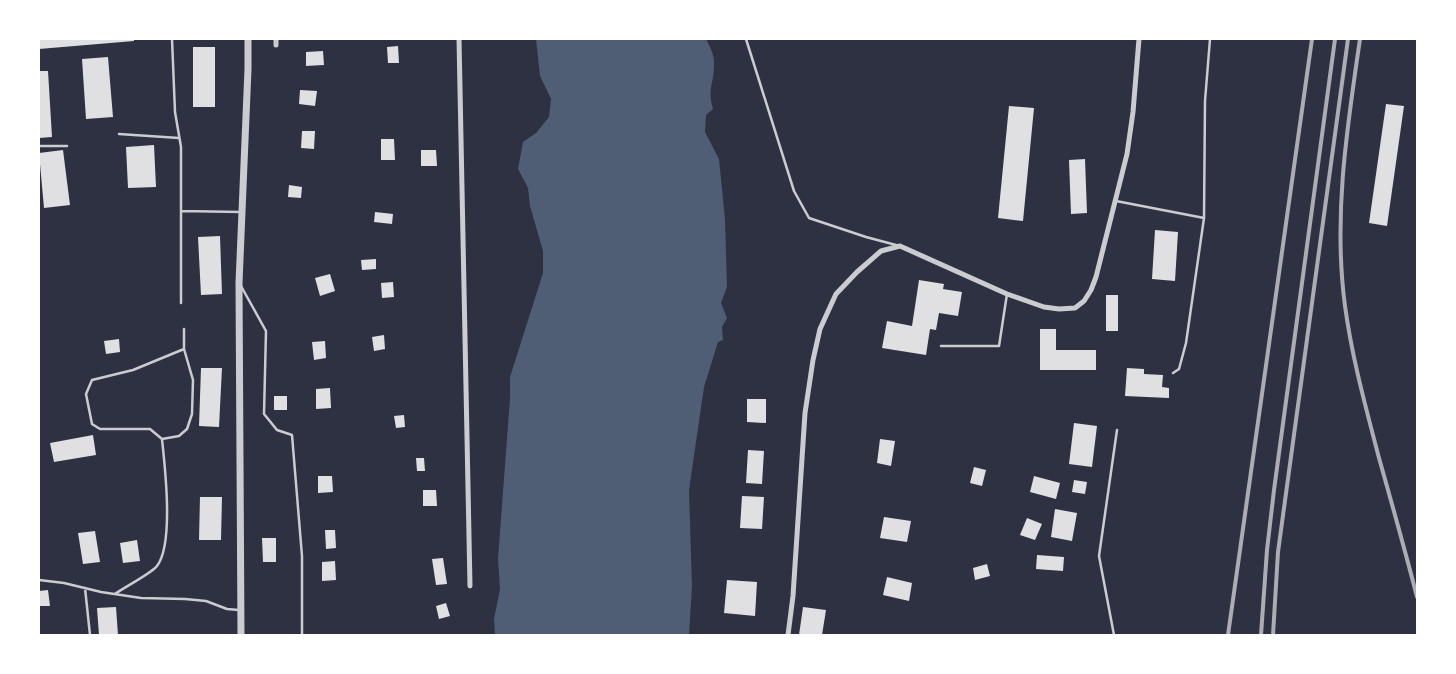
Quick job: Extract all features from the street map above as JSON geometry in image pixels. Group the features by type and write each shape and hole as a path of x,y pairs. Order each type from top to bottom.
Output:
{"street":[{"path":"241,635 239,283 248,39"},
{"path":"459,39 470,586"},
{"path":"788,635 806,413 813,360 820,329 836,294 856,272 880,251 900,246 1008,294 1044,307 1075,308 1084,301 1092,290 1096,277 1127,154 1133,112 1139,39"}],"lane":[{"path":"172,39 174,112 181,146 181,302"},
{"path":"746,39 794,191 809,218 900,246"},
{"path":"1174,373 1179,369 1186,343 1204,218 1205,101 1210,39"},
{"path":"119,134 179,138"},
{"path":"39,146 67,146"},
{"path":"1116,201 1204,218"},
{"path":"181,210 242,212"},
{"path":"239,283 266,331 264,414 278,430 292,435 302,556 302,635"},
{"path":"941,346 999,346 1008,294"},
{"path":"162,439 178,436 187,430 192,414 193,380 184,349 184,329"},
{"path":"115,594 156,567 164,552 168,498 162,439 150,429 100,429 92,424 86,394 92,380 133,370 184,349"},
{"path":"1114,635 1099,556 1117,430"},
{"path":"39,580 56,581 141,598 206,601 227,609 241,610"},
{"path":"85,588 90,635"}],"water":[{"path":"536,39 706,39 713,55 714,72 711,102 713,109 706,115 705,132 719,159 725,219 727,287 721,303 727,318 722,327 723,340 718,342 704,387 689,490 692,587 689,635 495,635 494,619 500,589 498,559 510,377 543,273 543,251 530,206 528,188 518,169 523,142 536,133 549,117 551,99 540,76"}],"building":[{"path":"39,39 134,39 134,41 39,49"},
{"path":"398,46 399,63 388,63 387,47"},
{"path":"193,47 215,47 215,107 193,107"},
{"path":"323,51 324,65 306,66 306,52"},
{"path":"108,57 113,117 86,119 82,59"},
{"path":"39,71 48,71 52,137 39,138"},
{"path":"300,90 317,91 315,106 299,104"},
{"path":"1386,104 1404,106 1387,226 1369,223"},
{"path":"1009,106 1034,108 1023,221 998,218"},
{"path":"302,131 315,131 314,149 301,148"},
{"path":"381,139 394,139 395,160 381,160"},
{"path":"154,145 156,187 128,188 126,147"},
{"path":"63,150 70,205 44,208 39,153"},
{"path":"421,150 436,150 437,166 421,166"},
{"path":"1085,159 1087,213 1071,214 1069,160"},
{"path":"289,185 302,187 301,198 288,197"},
{"path":"375,212 393,214 392,224 374,222"},
{"path":"1155,230 1178,232 1175,281 1152,279"},
{"path":"220,236 222,294 201,295 198,237"},
{"path":"376,259 376,269 362,270 361,260"},
{"path":"330,274 335,291 320,296 315,278"},
{"path":"919,280 944,284 943,289 962,292 958,316 939,313 936,330 930,329 926,355 882,348 887,321 912,326"},
{"path":"393,282 394,297 382,298 381,283"},
{"path":"1106,295 1118,295 1118,331 1106,331"},
{"path":"1040,329 1056,329 1056,350 1096,350 1096,370 1040,370"},
{"path":"384,335 385,349 374,351 372,337"},
{"path":"119,339 120,352 106,354 104,341"},
{"path":"325,341 326,358 314,360 312,342"},
{"path":"201,368 222,368 219,427 199,426"},
{"path":"1127,368 1144,369 1144,374 1163,375 1162,387 1169,388 1169,398 1125,396"},
{"path":"330,388 331,408 316,409 316,389"},
{"path":"274,396 287,396 287,410 274,410"},
{"path":"747,399 766,399 766,423 747,422"},
{"path":"404,415 405,427 396,428 394,416"},
{"path":"1074,423 1097,426 1092,467 1069,464"},
{"path":"93,435 96,455 54,462 50,443"},
{"path":"880,439 895,441 891,466 877,463"},
{"path":"748,450 764,451 762,484 746,483"},
{"path":"416,458 424,458 425,471 417,471"},
{"path":"974,467 986,470 982,486 970,483"},
{"path":"318,476 332,476 333,492 318,493"},
{"path":"1034,476 1060,483 1056,499 1030,492"},
{"path":"1074,480 1087,482 1085,494 1072,492"},
{"path":"423,490 436,490 437,506 423,506"},
{"path":"742,496 764,497 762,529 740,528"},
{"path":"200,497 222,497 221,540 199,540"},
{"path":"1055,509 1077,513 1072,541 1051,537"},
{"path":"884,517 911,521 907,542 880,538"},
{"path":"1027,518 1042,524 1035,540 1020,535"},
{"path":"325,530 335,530 336,548 326,549"},
{"path":"95,531 100,562 83,564 78,533"},
{"path":"262,538 276,538 276,562 263,562"},
{"path":"137,540 140,561 123,563 120,543"},
{"path":"1037,555 1064,557 1063,571 1036,569"},
{"path":"443,558 447,584 436,585 432,559"},
{"path":"335,561 336,580 322,581 322,562"},
{"path":"987,564 990,576 975,580 973,568"},
{"path":"887,577 912,583 909,601 883,595"},
{"path":"727,580 757,582 755,616 724,613"},
{"path":"48,590 50,606 39,606 39,591"},
{"path":"446,603 450,616 439,619 436,606"},
{"path":"116,607 118,635 99,635 97,608"},
{"path":"803,607 826,610 822,635 799,635"}],"railway":[{"path":"1228,635 1312,39"},
{"path":"1261,635 1267,550 1274,490 1335,39"},
{"path":"1273,635 1278,552 1348,39"},
{"path":"1360,39 1346,139 1341,206 1340,239 1345,306 1351,345 1364,402 1417,597"}]}
